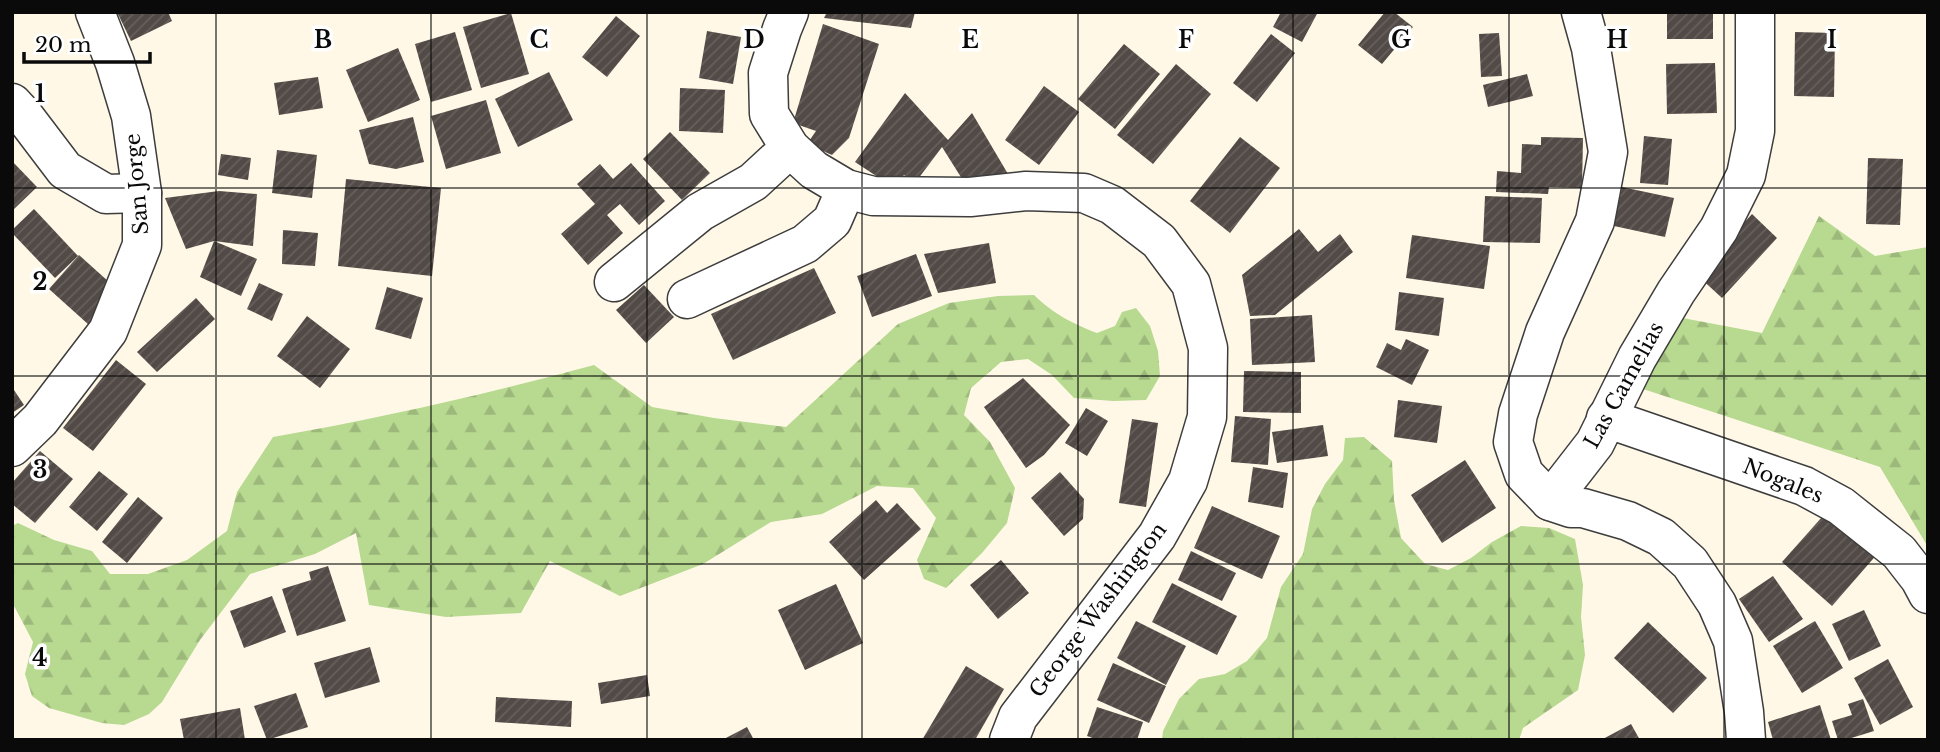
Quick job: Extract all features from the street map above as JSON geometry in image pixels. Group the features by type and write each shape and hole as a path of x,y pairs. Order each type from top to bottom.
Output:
{"street":[{"name":"San Jorge","path":"12,447 40,420 108,331 142,245 142,193 131,116 115,63 95,12"},
{"name":"George Washington","path":"789,12 768,73 769,114 790,148 814,170 846,189 873,197 970,197 1026,191 1084,193 1112,205 1159,241 1191,285 1208,348 1207,417 1188,481 1157,536 1018,717 1009,740"},
{"path":"1581,12 1591,48 1608,152 1595,221 1545,332 1518,414 1513,442 1524,474 1550,501 1628,521 1661,537 1690,563 1717,604 1733,641 1746,740"},
{"name":"Las Camelias","path":"1550,501 1595,443 1637,358 1676,292 1719,229 1746,175 1755,131 1755,12"},
{"path":"12,103 65,170 106,194 142,193"},
{"path":"614,282 700,212 753,182 790,148"},
{"path":"687,299 805,244 832,221 846,189"},
{"name":"Nogales","path":"1606,418 1804,486 1841,506 1899,552 1928,594"}],"green space":[{"path":"1819,216 1875,256 1928,247 1928,547 1880,467 1637,387 1672,316 1762,333"},
{"path":"1034,295 1063,317 1097,333 1115,326 1122,312 1136,308 1150,326 1158,351 1160,376 1146,400 1074,398 1052,375 1028,359 1001,362 971,388 964,415 990,442 1015,488 1007,523 982,553 946,588 924,579 917,560 936,518 913,488 877,486 822,514 771,522 703,564 620,596 550,561 521,613 446,617 369,605 356,533 315,554 250,574 200,640 162,702 149,714 124,725 102,723 49,708 32,696 25,674 33,642 12,602 12,526 18,523 54,540 92,551 110,574 148,574 187,560 227,531 237,492 273,437 435,405 594,365 652,407 786,427 898,324 949,303 998,296"},
{"path":"1364,437 1392,461 1394,500 1401,538 1425,564 1448,570 1521,526 1549,528 1575,539 1583,585 1581,617 1585,655 1578,690 1523,728 1519,740 1162,740 1163,731 1179,699 1199,679 1225,674 1247,661 1267,638 1281,587 1303,554 1312,509 1325,484 1343,460 1345,438"}],"building":[{"path":"117,12 168,12 172,21 131,41"},
{"path":"827,12 915,12 911,28 824,18"},
{"path":"1281,12 1318,12 1302,42 1273,27"},
{"path":"1385,12 1394,12 1413,27 1382,64 1358,45"},
{"path":"1667,12 1713,12 1713,39 1667,39"},
{"path":"511,13 529,74 481,88 463,27"},
{"path":"616,16 640,36 607,77 582,57"},
{"path":"823,24 879,44 849,138 832,155 807,144 816,131 793,123"},
{"path":"707,31 741,37 733,84 699,78"},
{"path":"455,32 472,90 431,102 415,44"},
{"path":"1795,32 1835,33 1834,97 1794,96"},
{"path":"1499,33 1502,76 1481,77 1479,34"},
{"path":"1271,34 1295,53 1257,102 1233,83"},
{"path":"1124,44 1160,74 1115,129 1078,99"},
{"path":"398,48 420,100 368,122 346,70"},
{"path":"1715,63 1717,113 1667,114 1666,64"},
{"path":"1176,64 1211,94 1153,164 1117,135"},
{"path":"549,72 573,120 518,147 495,99"},
{"path":"1527,74 1533,96 1488,107 1483,85"},
{"path":"318,77 323,108 279,115 274,83"},
{"path":"1044,86 1079,112 1039,165 1005,140"},
{"path":"680,88 725,90 723,133 679,131"},
{"path":"905,93 948,140 972,113 1008,174 964,182 942,147 915,183 904,175 893,187 855,162"},
{"path":"486,100 501,153 446,169 431,116"},
{"path":"413,117 424,162 396,169 369,164 359,130"},
{"path":"670,132 710,173 682,200 643,159"},
{"path":"1644,136 1672,139 1668,185 1640,183"},
{"path":"1240,137 1280,168 1230,233 1190,201"},
{"path":"1541,137 1583,138 1582,188 1549,187 1548,194 1496,192 1497,171 1521,173 1522,144 1541,145"},
{"path":"277,150 317,155 312,198 272,193"},
{"path":"221,154 251,158 248,180 218,175"},
{"path":"1868,158 1903,159 1900,225 1866,224"},
{"path":"12,161 37,187 12,211"},
{"path":"631,163 665,201 639,225 620,204 607,215 623,233 588,265 561,234 595,204 577,184 600,164 613,179"},
{"path":"346,179 441,188 432,276 338,266"},
{"path":"1622,187 1674,198 1665,237 1614,226"},
{"path":"219,191 257,194 253,246 214,241 186,249 165,198"},
{"path":"1485,196 1542,198 1540,243 1483,242"},
{"path":"34,209 78,256 55,278 12,233"},
{"path":"1752,214 1777,238 1722,298 1697,275"},
{"path":"1299,229 1318,252 1340,234 1353,252 1275,315 1250,316 1242,275"},
{"path":"283,230 318,233 315,266 282,264"},
{"path":"1412,235 1490,246 1484,289 1406,278"},
{"path":"214,241 257,259 241,296 200,277"},
{"path":"989,243 996,283 938,293 924,254"},
{"path":"916,254 932,296 872,317 857,276"},
{"path":"79,255 119,291 89,325 49,289"},
{"path":"814,268 836,313 733,360 711,314"},
{"path":"259,283 283,294 272,321 247,309"},
{"path":"644,285 674,317 646,343 616,310"},
{"path":"387,287 423,298 411,339 375,329"},
{"path":"1399,292 1444,298 1439,336 1395,330"},
{"path":"196,298 215,319 157,372 137,352"},
{"path":"1312,315 1315,362 1252,365 1250,319"},
{"path":"307,316 350,349 320,388 277,356"},
{"path":"1406,339 1429,350 1412,385 1376,367 1387,343 1401,350"},
{"path":"116,360 146,384 93,451 63,428"},
{"path":"1244,371 1301,372 1301,413 1243,412"},
{"path":"1023,378 1070,425 1044,455 1026,468 984,407"},
{"path":"12,387 24,405 12,413"},
{"path":"1398,400 1442,406 1437,443 1394,437"},
{"path":"1086,408 1108,421 1087,456 1065,443"},
{"path":"1235,416 1271,419 1268,465 1231,462"},
{"path":"1132,419 1158,423 1146,507 1119,503"},
{"path":"1323,425 1328,456 1277,463 1272,432"},
{"path":"40,451 73,479 35,523 12,504 12,483"},
{"path":"1465,460 1496,508 1442,543 1411,495"},
{"path":"1253,467 1288,473 1283,508 1248,502"},
{"path":"99,471 128,494 97,531 69,507"},
{"path":"1060,472 1084,499 1083,519 1064,536 1031,498"},
{"path":"138,497 163,518 127,563 102,542"},
{"path":"876,500 887,513 897,503 921,529 864,580 829,542"},
{"path":"1212,506 1280,536 1262,579 1194,548"},
{"path":"1830,508 1879,552 1832,606 1782,562"},
{"path":"1191,551 1236,573 1222,601 1178,580"},
{"path":"1001,560 1029,593 998,619 970,585"},
{"path":"328,566 346,621 297,636 282,589 311,580 309,572"},
{"path":"1773,576 1803,619 1769,642 1739,599"},
{"path":"1172,583 1237,616 1217,655 1152,622"},
{"path":"836,584 863,643 805,670 778,610"},
{"path":"272,596 286,632 244,648 230,611"},
{"path":"1864,610 1881,646 1849,661 1832,624"},
{"path":"1136,621 1186,646 1166,685 1117,658"},
{"path":"1815,621 1843,668 1802,693 1773,646"},
{"path":"1648,622 1707,678 1673,713 1614,658"},
{"path":"370,647 380,682 325,698 314,663"},
{"path":"1888,659 1913,707 1880,725 1854,678"},
{"path":"1113,663 1166,686 1149,723 1097,700"},
{"path":"966,666 1004,689 975,740 922,740"},
{"path":"647,675 650,696 601,704 598,683"},
{"path":"296,693 308,727 267,740 254,706"},
{"path":"496,697 572,701 571,727 495,722"},
{"path":"1863,699 1874,731 1838,740 1832,721 1852,715 1848,704"},
{"path":"1820,705 1831,740 1773,740 1768,722"},
{"path":"1097,707 1143,722 1137,740 1098,740 1087,736"},
{"path":"240,708 245,740 184,740 180,719"},
{"path":"1631,724 1640,740 1601,740"},
{"path":"747,727 754,740 722,740"}]}
